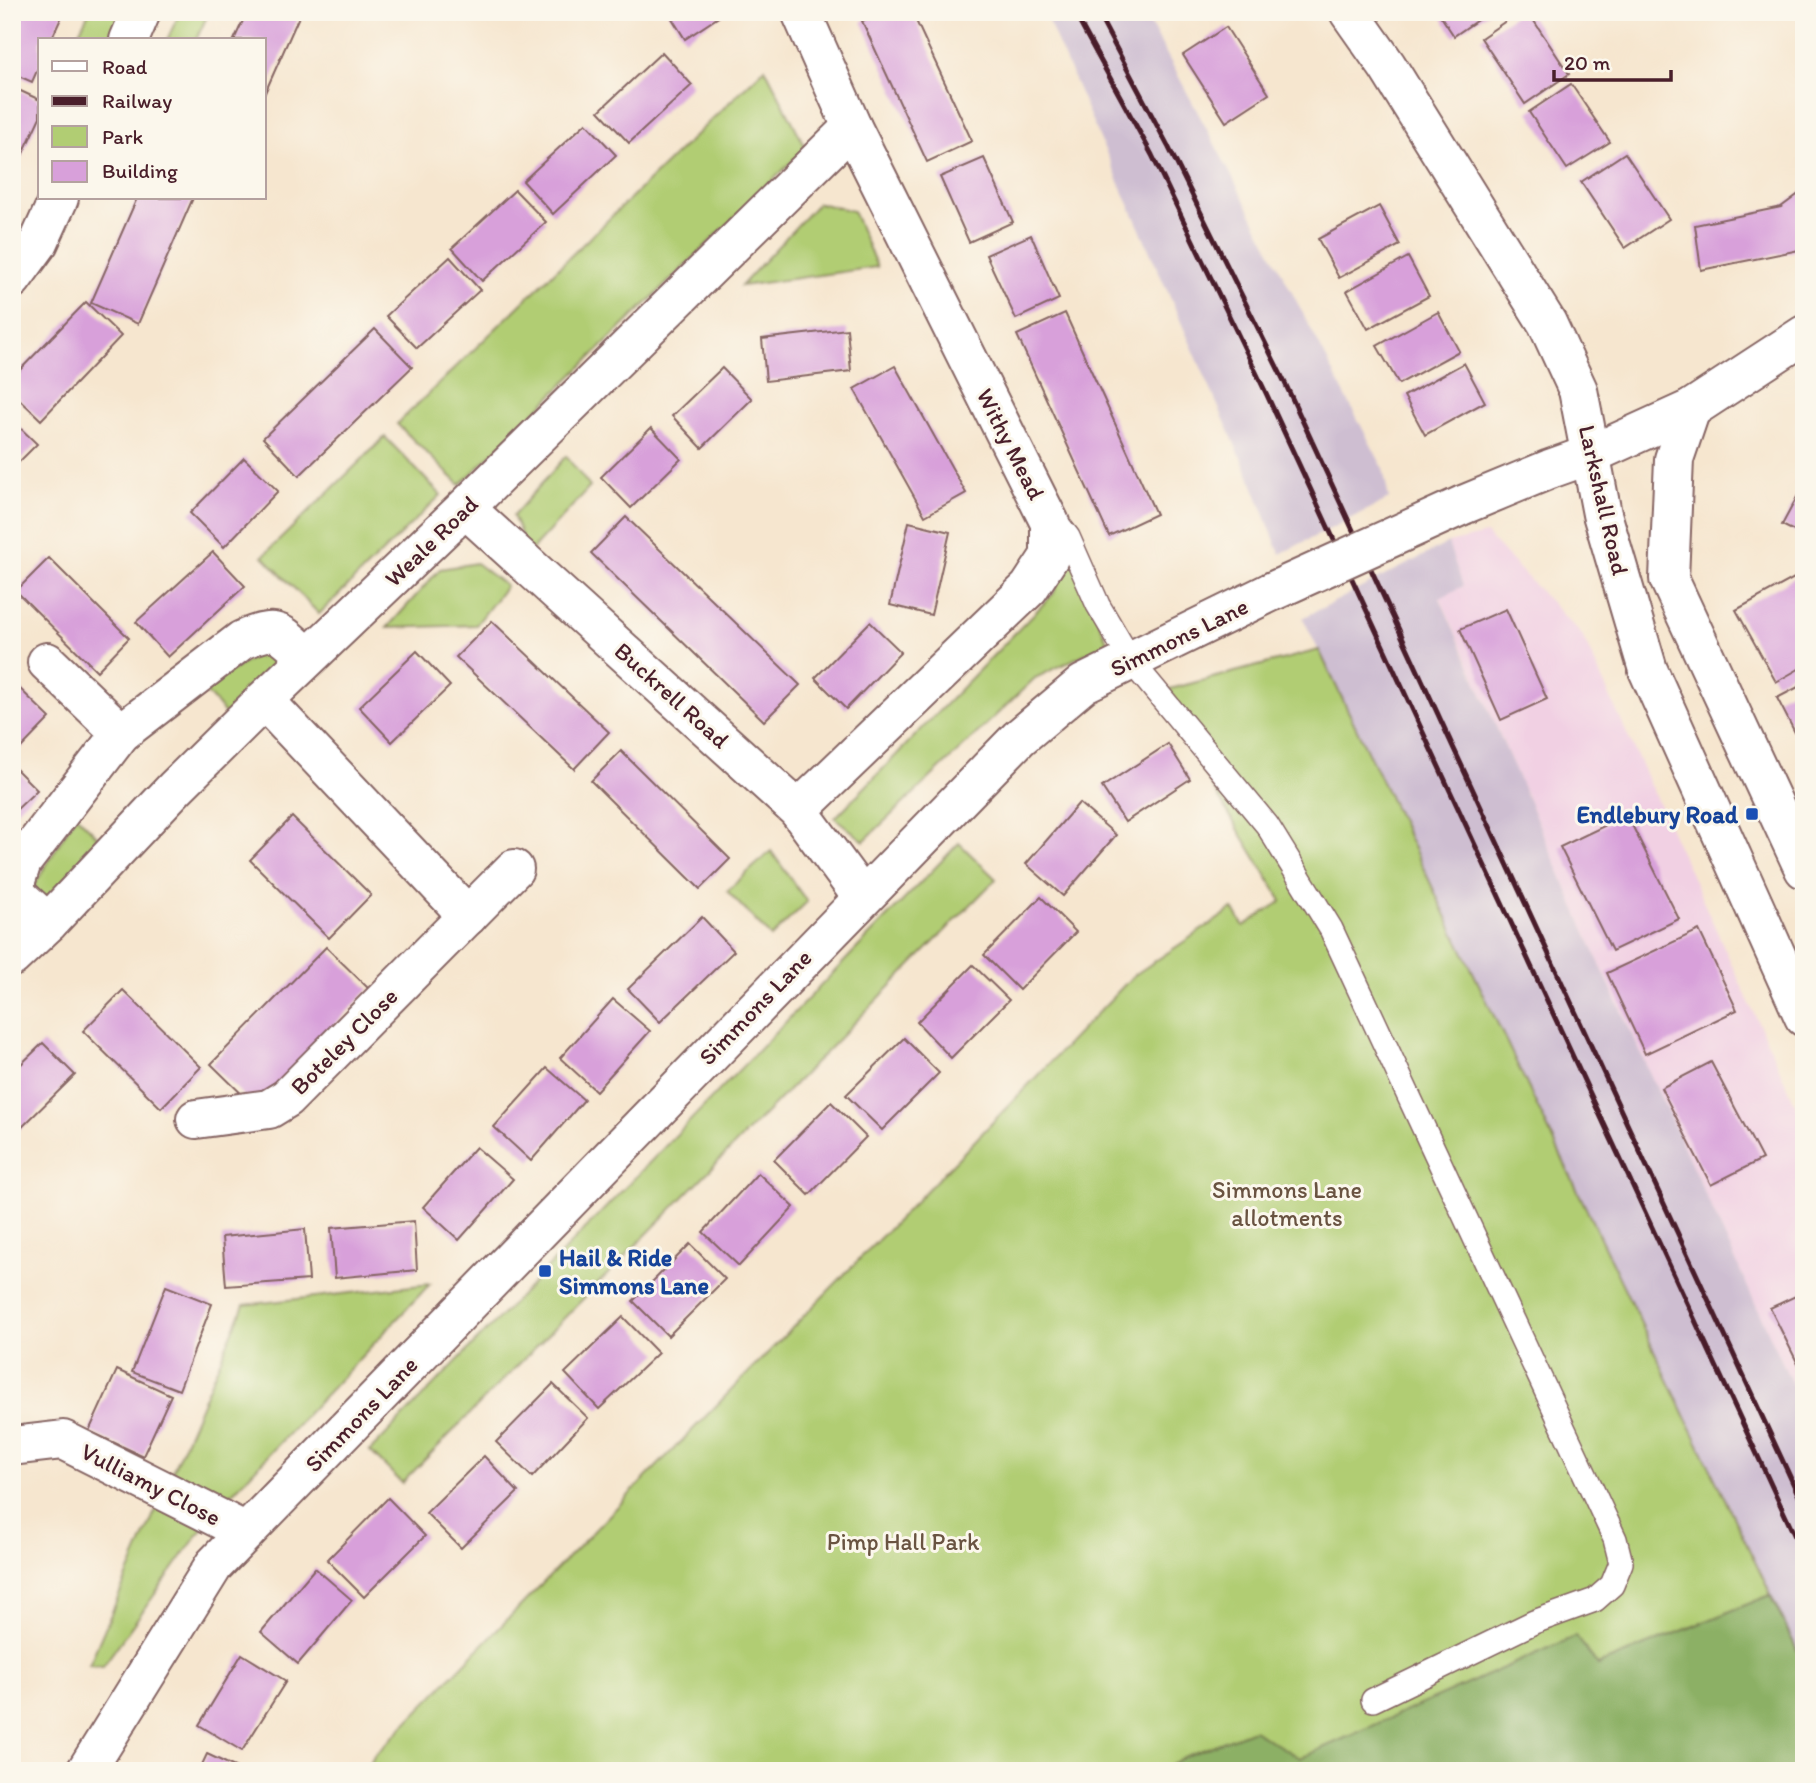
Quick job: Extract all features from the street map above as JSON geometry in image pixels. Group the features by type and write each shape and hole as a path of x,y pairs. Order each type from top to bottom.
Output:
{"street":[{"path":"130,38 141,12"},
{"name":"Withy Mead","path":"798,810 1029,588 1050,556 1050,523 1046,514 852,127 801,12"},
{"name":"Larkshall Road","path":"1349,12 1387,66 1547,323 1578,390 1602,514 1648,670 1804,1017"},
{"name":"Weale Road","path":"12,957 264,700 466,508 852,127"},
{"path":"12,279 39,242 58,200"},
{"path":"1592,454 1692,409 1804,335"},
{"name":"Larkshall Road","path":"1692,409 1674,459 1669,579 1804,869"},
{"name":"Simmons Lane","path":"86,1771 214,1565 1018,738 1083,684 1270,592 1463,505 1592,454"},
{"name":"Buckrell Road","path":"466,508 798,810 862,897"},
{"path":"48,923 16,894 16,880 22,862 121,733 242,640 265,630 280,633 308,657"},
{"path":"47,662 121,733"},
{"path":"264,700 468,916"},
{"name":"Boteley Close","path":"196,1119 269,1109 288,1097 514,869"},
{"name":"Vulliamy Close","path":"12,1446 63,1440 246,1532"}],"lane":[{"path":"1046,514 1050,514 1068,537 1098,605 1131,661 1267,825 1331,929 1615,1539 1621,1563 1612,1585 1595,1600 1534,1622 1373,1700"}],"shaded area":[{"path":"1044,12 1144,12 1383,468 1389,499 1280,554 1253,485"},
{"path":"1486,534 1582,635 1804,1123 1804,1410 1597,958 1440,597 1463,586 1448,543"},
{"path":"1448,543 1463,586 1440,598 1597,958 1804,1410 1804,1664 1303,618"}],"green space":[{"path":"89,12 130,12 119,38 76,38"},
{"path":"180,12 209,12 197,38 168,38"},
{"path":"765,68 806,148 460,485 397,424"},
{"path":"818,203 853,211 877,267 741,286"},
{"path":"385,437 441,495 319,614 263,556"},
{"path":"566,456 590,487 529,553 513,516"},
{"path":"1069,550 1108,643 1035,678 864,841 835,818 1054,593"},
{"path":"476,563 506,586 476,625 387,628 440,569"},
{"path":"265,650 283,669 231,720 203,689"},
{"path":"1319,650 1804,1664 1804,1771 367,1771 374,1756 1133,976 1233,909 1244,926 1282,901 1155,693"},
{"path":"76,815 110,849 50,911 34,886"},
{"path":"959,843 996,879 402,1483 370,1451"},
{"path":"771,851 807,902 771,937 727,891"},
{"path":"430,1284 222,1504 170,1477 244,1305"},
{"path":"160,1500 207,1522 103,1666 89,1665"},
{"path":"1770,1595 1804,1664 1804,1771 1161,1771 1184,1757 1253,1730 1300,1758 1576,1636 1598,1665"}],"building":[{"path":"12,12 64,12 52,38 38,38 38,68 32,82 12,73"},
{"path":"247,12 301,12 266,91 266,38 235,38"},
{"path":"668,12 726,12 685,39"},
{"path":"882,12 912,12 972,141 927,162 862,21"},
{"path":"1438,12 1489,12 1454,36"},
{"path":"1519,12 1528,12 1569,74 1525,104 1481,38"},
{"path":"1226,27 1269,94 1226,122 1183,55"},
{"path":"662,52 692,85 629,143 599,111"},
{"path":"1571,84 1610,142 1567,169 1529,112"},
{"path":"12,87 38,99 38,121 12,177"},
{"path":"586,123 616,155 553,214 523,181"},
{"path":"1625,153 1669,219 1625,248 1581,182"},
{"path":"984,158 1013,222 969,242 940,177"},
{"path":"515,190 546,222 482,281 452,248"},
{"path":"1804,190 1804,249 1701,270 1695,225 1781,207"},
{"path":"136,200 192,200 138,324 91,303"},
{"path":"1379,206 1400,245 1339,278 1318,239"},
{"path":"1031,235 1059,299 1016,319 986,255"},
{"path":"450,257 480,290 417,348 386,316"},
{"path":"1408,257 1429,296 1368,329 1347,291"},
{"path":"86,302 121,336 41,420 12,392 12,378"},
{"path":"1438,312 1459,351 1399,384 1377,346"},
{"path":"1065,313 1156,514 1109,536 1017,335"},
{"path":"375,329 412,367 299,476 263,438"},
{"path":"847,329 851,371 766,381 762,339"},
{"path":"1464,363 1485,402 1425,435 1404,396"},
{"path":"895,366 966,493 925,516 854,389"},
{"path":"722,368 752,399 702,448 672,416"},
{"path":"12,420 37,444 12,469"},
{"path":"651,428 681,459 631,508 601,477"},
{"path":"244,458 278,491 224,547 190,513"},
{"path":"1804,484 1804,536 1782,525"},
{"path":"626,517 800,685 764,721 591,553"},
{"path":"909,522 950,532 931,615 890,605"},
{"path":"213,552 245,586 168,657 136,622"},
{"path":"49,558 129,638 97,671 16,591"},
{"path":"1794,578 1804,595 1804,666 1776,682 1736,610"},
{"path":"1506,609 1547,699 1501,720 1460,629"},
{"path":"492,621 609,732 574,769 456,657"},
{"path":"870,622 901,652 846,709 815,678"},
{"path":"417,651 450,686 392,742 359,707"},
{"path":"12,681 50,718 18,751 12,745"},
{"path":"1804,684 1804,750 1777,698"},
{"path":"1168,744 1190,779 1125,822 1102,787"},
{"path":"621,751 730,859 700,889 591,781"},
{"path":"12,765 37,790 12,814"},
{"path":"1079,803 1116,835 1063,896 1026,864"},
{"path":"1627,815 1679,919 1612,951 1560,847"},
{"path":"292,817 371,895 329,938 250,860"},
{"path":"1041,897 1076,932 1019,990 984,955"},
{"path":"702,917 734,951 660,1022 628,989"},
{"path":"1699,930 1737,1010 1645,1054 1607,973"},
{"path":"326,947 369,989 255,1107 211,1064"},
{"path":"973,965 1009,1000 951,1058 917,1022"},
{"path":"123,990 201,1067 161,1108 83,1031"},
{"path":"613,999 650,1031 596,1091 560,1058"},
{"path":"904,1038 939,1073 882,1130 846,1095"},
{"path":"43,1043 75,1075 12,1137 12,1073"},
{"path":"1711,1062 1762,1159 1711,1185 1661,1088"},
{"path":"547,1068 584,1100 531,1161 494,1127"},
{"path":"831,1102 866,1137 809,1195 774,1160"},
{"path":"476,1147 513,1179 459,1240 423,1207"},
{"path":"758,1173 794,1207 739,1266 703,1232"},
{"path":"414,1221 417,1270 335,1278 331,1228"},
{"path":"305,1229 309,1280 226,1286 222,1237"},
{"path":"690,1244 725,1279 668,1336 633,1301"},
{"path":"166,1286 212,1304 179,1390 132,1372"},
{"path":"1804,1292 1804,1376 1770,1308"},
{"path":"623,1317 658,1353 599,1409 565,1373"},
{"path":"117,1370 171,1395 143,1456 89,1431"},
{"path":"553,1384 588,1418 532,1477 496,1442"},
{"path":"484,1456 518,1492 461,1548 426,1513"},
{"path":"388,1498 425,1536 364,1597 327,1560"},
{"path":"315,1568 352,1600 298,1664 261,1632"},
{"path":"242,1654 286,1681 242,1751 199,1725"},
{"path":"207,1754 243,1771 199,1771"}],"railway":[{"path":"1074,12 1152,155 1266,393 1804,1556"},
{"path":"1097,12 1168,146 1285,383 1804,1507"}],"place":[{"name":"Endlebury Road","path":"1752,814"},
{"name":"Hail & Ride Simmons Lane","path":"545,1271"}],"park label":[{"name":"Simmons Lane allotments","path":"1287,1203"},
{"name":"Pimp Hall Park","path":"903,1541"}]}
